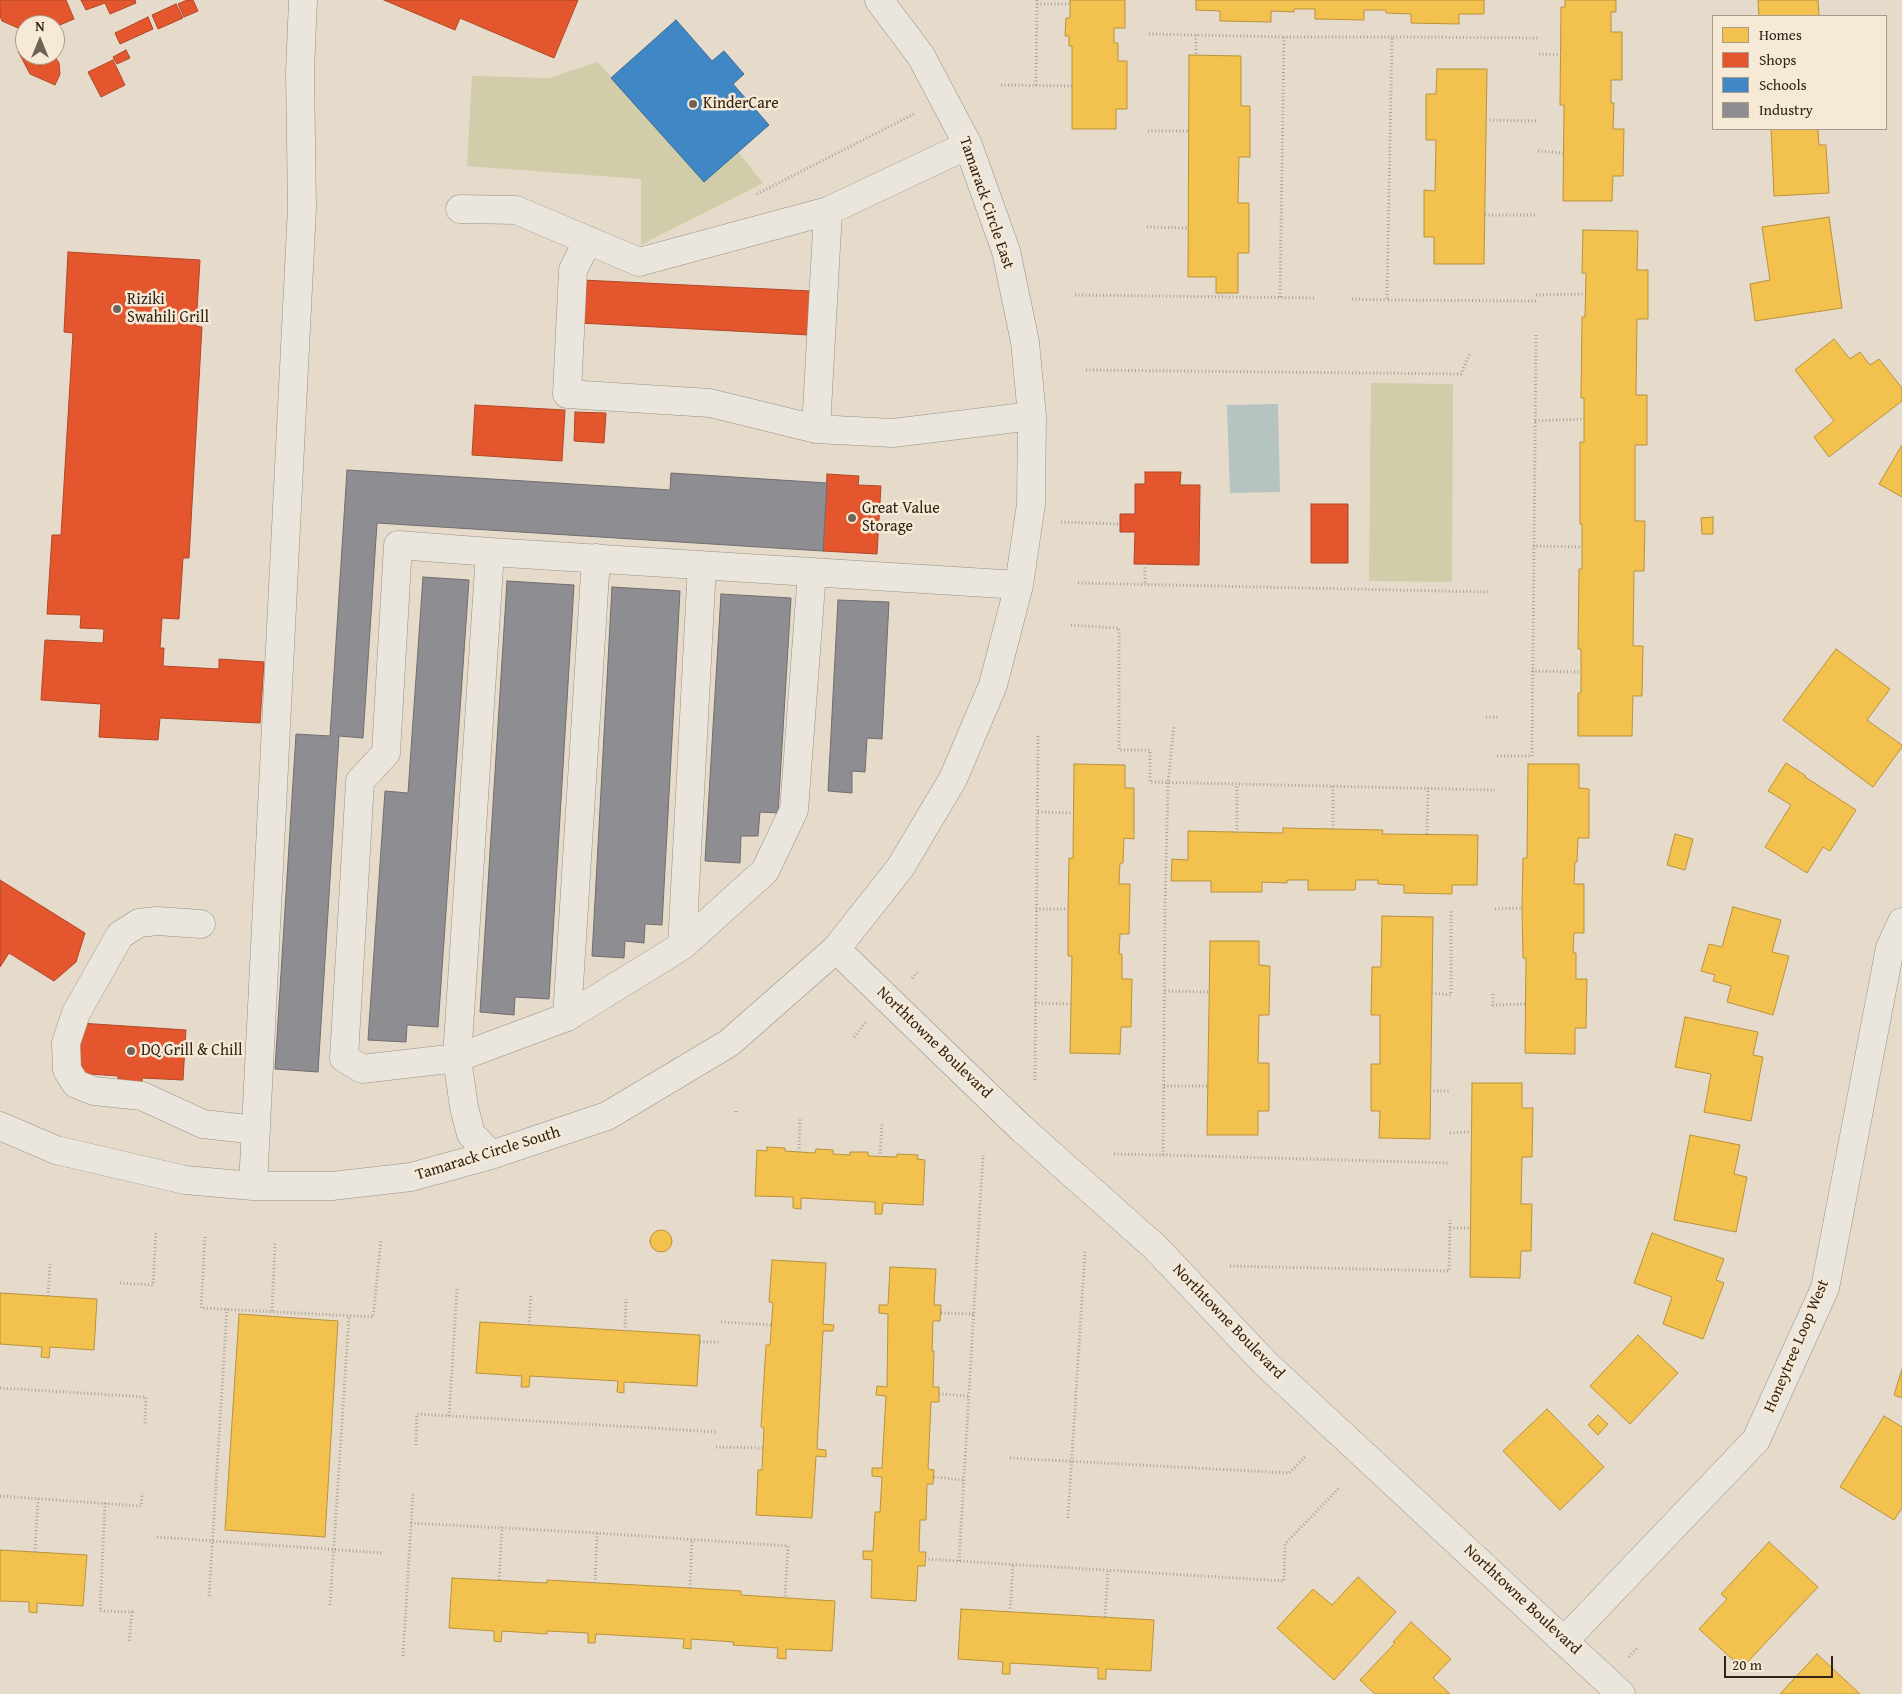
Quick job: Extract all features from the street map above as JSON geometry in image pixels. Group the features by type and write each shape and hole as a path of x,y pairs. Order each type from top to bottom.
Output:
{"street":[{"path":"253,1186 302,208 300,72 303,0"},
{"name":"Tamarack Circle East","path":"836,949 900,868 953,779 993,685 1019,585 1030,504 1032,416 1025,342 1006,251 968,145 921,56 879,0"},
{"path":"460,209 516,210 639,262 828,211 968,145"},
{"path":"816,428 828,211"},
{"path":"588,240 573,270 567,394 710,403 816,428 893,433 1032,416"},
{"path":"812,572 794,810 765,871 682,946 567,1016 457,1058 362,1069 344,1058 360,781 386,753 398,545 1019,585"},
{"path":"490,552 457,1058 464,1107 471,1134 491,1156"},
{"path":"567,1016 596,558"},
{"path":"682,946 702,565"},
{"path":"201,924 157,921 139,923 120,935 76,1013 66,1043 66,1070 76,1084 94,1091 142,1096 203,1124 256,1130"},
{"name":"Honeytree Loop West","path":"1565,1640 1756,1440 1825,1288 1890,948 1902,922"},
{"name":"Tamarack Circle South","path":"0,1126 56,1150 185,1180 253,1186 332,1186 410,1177 491,1156 607,1116 729,1043 836,949"},
{"name":"Northtowne Boulevard","path":"836,949 1021,1128 1155,1246 1265,1363 1621,1694"}],"path":[{"path":"1036,85 1037,2 1070,4"},
{"path":"1149,34 1284,37 1539,38"},
{"path":"1196,35 1196,55"},
{"path":"1280,298 1284,37"},
{"path":"1387,300 1392,37"},
{"path":"1539,54 1560,55"},
{"path":"1001,84 1072,86"},
{"path":"749,198 923,110"},
{"path":"1486,120 1538,121"},
{"path":"1148,131 1188,131"},
{"path":"1538,151 1563,153"},
{"path":"1485,215 1537,215"},
{"path":"1147,227 1188,228"},
{"path":"1536,295 1585,294"},
{"path":"1075,295 1316,298"},
{"path":"1352,299 1536,301"},
{"path":"1497,756 1532,756 1532,546 1536,335"},
{"path":"1086,370 1461,374 1470,353"},
{"path":"1535,421 1584,420"},
{"path":"1067,523 1120,524"},
{"path":"1532,546 1582,548"},
{"path":"1145,564 1145,584"},
{"path":"1078,583 1488,592"},
{"path":"1071,624 1119,628 1119,750 1150,750 1150,782 1495,790"},
{"path":"1532,671 1581,672"},
{"path":"1486,717 1498,717"},
{"path":"1163,1156 1168,783 1174,725"},
{"path":"1035,1080 1038,734"},
{"path":"1237,833 1238,784"},
{"path":"1333,786 1333,829"},
{"path":"1427,834 1428,788"},
{"path":"1038,812 1073,813"},
{"path":"1036,909 1068,908"},
{"path":"1495,909 1522,908"},
{"path":"1432,994 1450,995 1452,910"},
{"path":"1165,991 1209,992"},
{"path":"1493,994 1493,1005 1526,1004"},
{"path":"1035,1003 1071,1004"},
{"path":"854,1037 867,1022"},
{"path":"1164,1086 1208,1086"},
{"path":"1430,1091 1450,1091"},
{"path":"799,1152 800,1118"},
{"path":"880,1157 882,1122"},
{"path":"1450,1133 1472,1132"},
{"path":"1114,1154 1450,1163"},
{"path":"959,1562 983,1155"},
{"path":"1230,1266 1449,1271 1450,1220"},
{"path":"1450,1228 1470,1228"},
{"path":"120,1283 153,1285 156,1231"},
{"path":"205,1237 201,1308 373,1317 381,1240"},
{"path":"272,1312 275,1244"},
{"path":"1068,1518 1085,1251"},
{"path":"48,1296 50,1264"},
{"path":"449,1416 457,1289"},
{"path":"529,1325 531,1294"},
{"path":"625,1331 626,1299"},
{"path":"209,1596 227,1309"},
{"path":"940,1313 974,1314"},
{"path":"330,1604 349,1316"},
{"path":"721,1322 771,1325"},
{"path":"700,1342 720,1342"},
{"path":"0,1388 146,1397 145,1424"},
{"path":"939,1394 968,1396"},
{"path":"416,1445 417,1414 717,1432"},
{"path":"716,1447 763,1448"},
{"path":"1010,1458 1289,1473 1305,1457"},
{"path":"934,1477 963,1480"},
{"path":"925,1559 1284,1582 1285,1544 1339,1488"},
{"path":"403,1656 413,1493"},
{"path":"0,1496 141,1506 142,1494"},
{"path":"35,1552 38,1499"},
{"path":"105,1503 100,1611 132,1612 129,1643"},
{"path":"411,1523 788,1546 785,1597"},
{"path":"499,1580 502,1528"},
{"path":"595,1583 598,1533"},
{"path":"157,1537 384,1553"},
{"path":"690,1588 692,1539"},
{"path":"1010,1612 1013,1564"},
{"path":"1105,1617 1108,1570"},
{"path":"1625,1661 1638,1647"}],"shaded area":[{"path":"598,62 704,182 738,152 763,183 641,245 641,179 467,166 472,76 549,78"},
{"path":"1371,383 1453,384 1452,582 1369,581"},
{"path":"1278,404 1280,492 1230,493 1227,405"}],"building: Homes":[{"path":"1070,0 1125,0 1125,28 1114,28 1114,43 1118,43 1118,61 1127,61 1127,109 1116,109 1116,129 1072,129 1072,46 1069,46 1069,36 1065,36 1066,18 1070,18"},
{"path":"1196,0 1484,0 1484,14 1459,14 1459,24 1411,23 1411,14 1386,13 1386,10 1364,10 1364,20 1315,19 1315,9 1294,9 1294,12 1271,11 1271,22 1220,21 1220,11 1196,10"},
{"path":"1565,0 1616,0 1616,12 1611,12 1611,32 1622,32 1622,80 1611,80 1611,103 1614,103 1613,129 1624,129 1623,176 1613,176 1612,201 1563,201 1564,105 1560,105 1561,7 1565,7"},
{"path":"1758,0 1818,0 1819,15 1759,15"},
{"path":"1189,55 1241,56 1241,106 1250,106 1250,157 1239,157 1238,203 1249,203 1249,253 1238,253 1238,293 1216,293 1216,277 1188,277"},
{"path":"1437,69 1487,69 1484,264 1434,264 1434,237 1424,237 1424,190 1435,191 1436,140 1426,140 1426,94 1436,94"},
{"path":"1771,130 1818,130 1819,145 1826,145 1829,193 1774,196"},
{"path":"1829,217 1842,308 1755,321 1750,284 1770,280 1762,227"},
{"path":"1583,230 1638,231 1637,270 1648,270 1648,319 1637,319 1636,395 1647,395 1647,445 1635,445 1635,521 1645,521 1644,571 1634,571 1633,646 1643,646 1642,696 1633,696 1632,736 1578,736 1578,693 1581,693 1581,649 1578,649 1579,569 1582,569 1580,442 1584,442 1584,398 1581,398 1582,317 1585,317 1586,273 1582,273"},
{"path":"1834,339 1850,359 1860,352 1870,365 1879,359 1902,388 1902,401 1829,457 1814,437 1834,421 1795,370"},
{"path":"1902,445 1902,497 1879,484"},
{"path":"1713,517 1713,534 1702,534 1701,518"},
{"path":"1836,649 1890,689 1867,720 1902,745 1902,747 1873,787 1783,720"},
{"path":"1786,763 1856,810 1830,851 1823,847 1807,873 1765,847 1791,805 1768,791"},
{"path":"1074,764 1125,765 1125,788 1134,788 1134,839 1124,838 1123,863 1120,863 1119,884 1130,884 1129,934 1120,934 1119,954 1122,954 1122,979 1132,979 1131,1027 1121,1027 1120,1054 1070,1053 1072,956 1068,956 1068,909 1069,858 1073,858"},
{"path":"1528,764 1579,764 1579,788 1589,789 1589,838 1578,838 1577,862 1575,862 1574,884 1584,884 1584,933 1574,933 1573,953 1576,953 1576,979 1587,979 1586,1028 1575,1028 1575,1054 1525,1053 1526,958 1523,958 1522,908 1523,858 1527,858"},
{"path":"1283,828 1383,830 1382,834 1478,835 1477,885 1452,885 1452,894 1404,893 1404,885 1378,884 1378,880 1356,880 1355,890 1308,890 1308,880 1287,880 1287,883 1262,882 1262,892 1211,892 1211,881 1171,881 1172,859 1188,860 1188,831 1283,833"},
{"path":"1675,834 1693,839 1685,870 1667,865"},
{"path":"1733,907 1781,920 1772,952 1789,956 1773,1015 1727,1002 1731,986 1713,981 1715,975 1701,971 1709,944 1722,947"},
{"path":"1382,916 1433,917 1430,1139 1379,1138 1380,1111 1371,1111 1371,1064 1380,1064 1380,1015 1371,1015 1372,967 1381,967"},
{"path":"1210,941 1259,941 1259,965 1270,966 1269,1015 1259,1015 1258,1063 1269,1063 1269,1111 1258,1111 1258,1135 1207,1135"},
{"path":"1685,1017 1758,1032 1753,1055 1763,1057 1751,1121 1704,1112 1711,1074 1675,1067"},
{"path":"1472,1083 1522,1083 1522,1108 1533,1108 1532,1157 1522,1157 1521,1204 1532,1204 1531,1251 1521,1251 1520,1278 1470,1277"},
{"path":"1690,1135 1740,1145 1734,1174 1747,1177 1736,1232 1674,1220"},
{"path":"767,1147 785,1148 785,1151 815,1153 816,1149 833,1150 833,1154 850,1155 850,1152 868,1152 868,1156 897,1157 897,1154 918,1155 917,1159 925,1160 923,1205 883,1203 882,1214 875,1214 875,1202 801,1198 801,1209 793,1208 793,1197 755,1196 757,1150 767,1151"},
{"path":"661,1230 669,1233 672,1241 669,1249 661,1252 653,1249 650,1241 653,1233"},
{"path":"1652,1233 1724,1259 1716,1280 1724,1283 1703,1339 1663,1324 1672,1297 1634,1283"},
{"path":"772,1260 826,1263 823,1324 834,1325 833,1331 823,1331 817,1449 826,1450 826,1457 816,1456 812,1518 756,1515 758,1470 762,1470 764,1428 761,1427 766,1345 770,1345 773,1303 769,1302"},
{"path":"890,1267 936,1269 934,1305 941,1305 940,1321 933,1321 933,1387 939,1387 939,1402 931,1402 928,1469 934,1470 933,1484 927,1484 926,1520 920,1520 919,1552 926,1552 925,1566 918,1566 916,1601 871,1598 872,1560 863,1559 863,1551 873,1551 875,1512 880,1512 882,1477 872,1476 872,1468 882,1468 886,1396 876,1395 877,1386 887,1387 888,1314 879,1313 879,1305 888,1305"},
{"path":"0,1293 97,1299 94,1350 50,1347 49,1358 41,1357 42,1347 0,1344"},
{"path":"239,1314 338,1321 325,1537 225,1530"},
{"path":"480,1322 700,1335 697,1386 624,1382 624,1393 617,1392 618,1381 530,1376 529,1387 521,1387 522,1376 476,1373"},
{"path":"1638,1335 1678,1373 1630,1424 1590,1386"},
{"path":"1902,1369 1902,1398 1894,1395"},
{"path":"1547,1409 1604,1467 1560,1510 1503,1451"},
{"path":"1598,1415 1608,1424 1598,1435 1588,1425"},
{"path":"1884,1416 1902,1427 1902,1508 1894,1520 1840,1487"},
{"path":"1769,1542 1818,1587 1742,1668 1699,1629 1727,1599 1721,1594"},
{"path":"0,1550 87,1555 83,1606 37,1603 37,1613 29,1612 29,1602 0,1601"},
{"path":"1358,1577 1396,1612 1334,1680 1277,1628 1313,1589 1332,1605"},
{"path":"452,1578 547,1583 547,1580 741,1591 741,1595 835,1601 832,1651 786,1649 786,1659 777,1658 778,1648 733,1645 734,1642 691,1639 691,1649 683,1648 684,1639 596,1634 595,1643 588,1643 588,1633 547,1631 547,1634 502,1631 501,1642 494,1641 494,1631 449,1628"},
{"path":"961,1609 1154,1620 1151,1671 1106,1669 1106,1679 1098,1679 1098,1668 1010,1663 1010,1674 1002,1674 1003,1662 958,1659"},
{"path":"1411,1622 1451,1659 1433,1678 1450,1694 1375,1694 1360,1680 1395,1643 1393,1642"},
{"path":"1817,1654 1860,1694 1780,1694"}],"building: Shops":[{"path":"0,0 66,0 74,19 65,23 65,15 15,15 15,27 2,21 0,16"},
{"path":"81,0 135,0 136,3 110,14 105,3 86,10"},
{"path":"187,0 193,0 198,11 184,17 178,4"},
{"path":"384,0 578,0 554,58 460,18 455,30"},
{"path":"176,4 183,18 158,29 152,15"},
{"path":"148,17 153,29 120,44 115,33"},
{"path":"126,50 130,58 117,64 113,57"},
{"path":"113,60 125,85 101,97 88,72"},
{"path":"25,65 59,65 60,74 55,85 30,74"},
{"path":"68,252 200,260 196,326 202,327 189,558 183,558 179,619 162,618 160,648 164,648 163,666 219,669 219,659 264,662 260,723 160,718 158,740 99,737 101,704 41,700 45,640 103,643 104,629 80,628 81,615 47,614 52,535 61,535 73,333 64,332"},
{"path":"582,280 811,291 809,335 580,323"},
{"path":"475,405 565,410 562,461 472,455"},
{"path":"575,412 606,413 604,443 574,441"},
{"path":"1145,472 1181,472 1180,485 1200,485 1199,565 1134,564 1135,532 1120,532 1120,514 1135,514 1135,484 1145,484"},
{"name":"Great Value Storage","path":"827,474 859,476 858,485 881,486 877,554 823,551"},
{"path":"1311,504 1348,504 1348,563 1311,563"},
{"path":"0,880 85,933 76,962 54,981 9,953 0,967"},
{"name":"DQ Grill & Chill","path":"80,1023 186,1030 183,1080 142,1078 142,1085 118,1084 118,1076 76,1073"}],"building: Schools":[{"name":"KinderCare","path":"676,20 712,61 724,51 744,74 733,84 769,125 704,182 611,78"}],"building: Industry":[{"path":"347,470 670,490 671,473 827,483 823,551 377,523 363,738 339,736 318,1072 275,1069 296,734 330,736"},
{"path":"423,577 469,580 438,1027 407,1025 406,1042 368,1040 385,791 408,793"},
{"path":"507,581 574,585 549,999 515,997 514,1015 480,1012"},
{"path":"612,587 680,591 662,925 645,924 644,943 625,941 624,958 592,956"},
{"path":"721,594 791,598 778,813 760,812 758,836 741,836 740,863 705,861"},
{"path":"838,600 889,602 882,739 867,738 865,772 852,771 852,793 828,791"}],"place":[{"name":"KinderCare","path":"693,104"},
{"name":"Riziki Swahili Grill","path":"117,309"},
{"name":"Great Value Storage","path":"852,518"},
{"name":"DQ Grill & Chill","path":"131,1051"}]}
